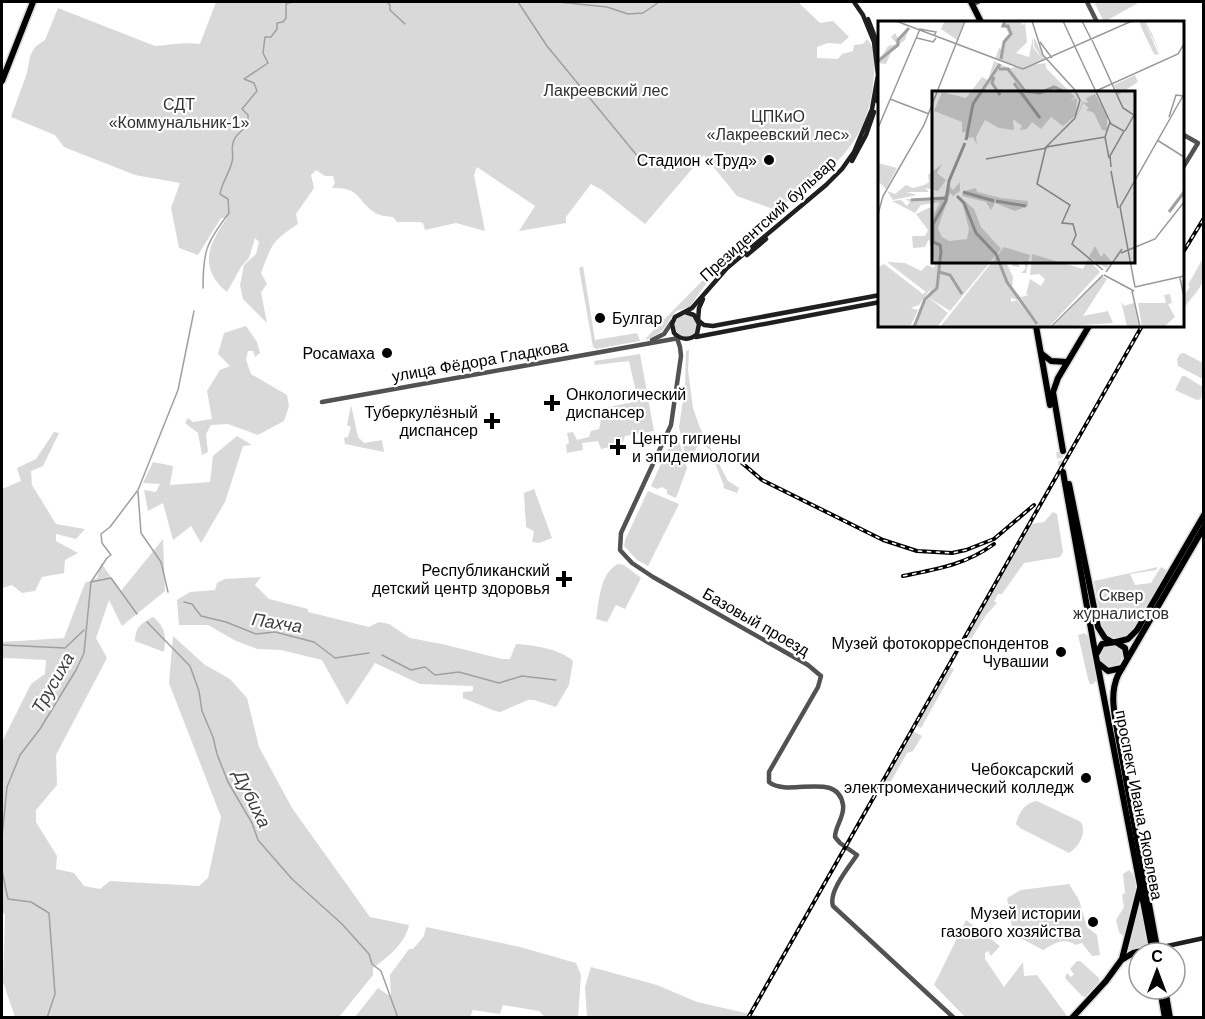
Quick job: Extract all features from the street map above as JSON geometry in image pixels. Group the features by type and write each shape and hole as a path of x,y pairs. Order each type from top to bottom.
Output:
{"main road":[{"path":"2,81 33,2"},
{"name":"Президентский бульвар","path":"856,2 872,26 878,47"},
{"name":"Президентский бульвар","path":"698,320 701,304 716,284 842,169 860,141 872,109 878,75 877,50 856,2"},
{"path":"975,2 983,21"},
{"name":"Президентский бульвар","path":"685,312 696,304 727,268 828,188 849,165 866,135 878,94"},
{"path":"878,295 713,326 704,325 694,315 685,312 677,315 672,327 678,337 692,338 878,302"},
{"path":"808,308 809,315"},
{"path":"759,317 760,324"},
{"path":"692,338 699,329 698,320"},
{"path":"1036,327 1061,452 1053,400 1054,388 1088,327"},
{"path":"1042,354 1051,361 1067,363"},
{"path":"1045,374 1050,379 1058,378"},
{"name":"проспект Ивана Яковлева","path":"1114,642 1105,638 1098,627 1065,472 1097,660 1153,941"},
{"path":"1203,515 1137,630 1128,639 1102,644 1098,650 1097,660 1102,668 1108,671 1122,668 1203,527"},
{"path":"1114,642 1125,648 1127,660"},
{"name":"проспект Ивана Яковлева","path":"1122,668 1114,686 1113,701 1153,941"},
{"path":"1122,959 1140,884"},
{"path":"1187,942 1203,938"},
{"path":"1072,1017 1127,956"},
{"path":"1162,1001 1165,1017"},
{"path":"1167,1001 1170,1017"}],"street":[{"path":"1087,2 1096,21"},
{"path":"1184,135 1198,143 1184,166"},
{"name":"улица Фёдора Гладкова","path":"644,343 664,334 673,321"},
{"path":"678,337 681,356"},
{"name":"улица Фёдора Гладкова","path":"321,402 678,337"},
{"path":"681,356 683,348 692,338"},
{"name":"Базовый проезд","path":"681,356 670,424 621,533 620,550 633,564 808,665 821,676 818,687 769,772 768,780 777,787 825,787 837,792 842,801 843,810 836,837 840,843 857,855 833,893 831,901 833,906 954,1017"}],"green space":[{"path":"216,2 798,2 820,23 833,21 849,37 841,44 828,43 817,47 817,58 838,59 842,54 853,51 854,45 863,44 867,39 870,43 875,60 871,100 855,139 843,155 829,169 776,210 737,196 704,155 645,224 591,184 566,217 566,223 519,231 535,206 477,167 474,175 485,231 456,223 425,230 423,223 397,222 393,217 376,213 353,192 332,188 335,183 333,176 325,176 316,170 311,175 314,188 296,214 298,224 274,244 261,273 267,284 261,292 267,323 243,299 240,285 244,265 256,254 259,242 255,238 249,258 241,267 227,292 212,274 209,256 215,238 227,218 221,218 198,255 179,248 171,208 180,183 135,175 64,147 55,135 11,117 27,73 30,56 35,47 45,40 58,8 155,46 200,44"},
{"path":"1094,2 1140,2 1106,21 1104,21"},
{"path":"1203,258 1204,278 1184,308 1184,296 1190,287 1188,285"},
{"path":"583,266 595,340 637,333 640,341 596,349 593,347 579,268"},
{"path":"707,276 710,279 689,307 676,311 662,331 647,340 646,338"},
{"path":"686,315 694,318 697,326 694,334 686,337 678,334 675,326 678,318"},
{"path":"246,326 257,342 260,353 255,357 253,351 248,351 246,360 251,374 287,395 289,406 284,421 258,435 228,424 211,425 206,434 208,452 202,455 198,433 185,423 188,418 193,422 212,419 207,391 220,370 230,366 218,354 224,333"},
{"path":"689,350 688,370 693,408 700,428 728,481 739,488 737,493 723,488 710,450 702,443 697,447 689,462 686,459 679,427 685,387 686,351"},
{"path":"1184,353 1203,363 1203,379 1178,366 1177,359 1180,354"},
{"path":"640,354 654,431 625,436 622,444 601,449 598,441 582,443 583,450 567,453 566,445 569,443 567,433 573,432 577,440 589,437 591,431 599,429 604,408 638,401 629,361 595,365 594,361"},
{"path":"1182,376 1203,387 1201,399 1197,400 1175,390"},
{"path":"351,405 358,437 364,443 382,440 384,452 345,444 344,438 348,437 351,427 347,425"},
{"path":"676,431 687,468 676,498 667,494 667,490 662,487 657,489 651,486"},
{"path":"54,432 59,433 43,466 31,471 32,485 56,524 85,529 76,539 56,534 56,541 78,553 65,560 64,573 42,577 35,591 22,593 12,585 2,588 2,489 21,481 17,468 36,459"},
{"path":"237,436 252,445 243,446 225,502 201,543 191,526 173,540 163,503 148,511 144,490 156,492 160,484 143,483 153,462 173,466 170,485 210,482 213,456"},
{"path":"534,489 552,538 539,543 532,542 534,531 526,527 524,493"},
{"path":"648,491 679,504 648,566 637,560 624,546"},
{"path":"1053,512 1057,514 1063,552 1060,557 1024,563 1002,594 998,594 994,601 997,603 986,615 968,644 964,642 1031,524 1044,522"},
{"path":"163,539 165,591 122,626 109,600 96,638 107,658 56,755 57,785 36,810 36,822 57,856 56,869 74,873 84,886 100,889 110,881 199,886 208,878 221,817 169,683 173,636 205,665 230,679 247,698 259,747 292,808 370,917 409,925 400,944 373,968 373,975 339,1017 15,1017 3,982 5,915 2,911 2,742 31,684 45,674 46,660 2,659 2,642 64,638 85,583 97,578 101,563 121,591"},
{"path":"618,564 624,565 641,578 625,609 616,605 607,622 596,619 604,581 607,574"},
{"name":"Сквер журналистов","path":"1158,567 1156,570 1130,574 1135,585 1151,583 1161,567 1168,571 1130,634 1119,639 1109,636 1102,626 1094,581"},
{"path":"261,577 255,585 269,599 308,609 308,612 369,627 379,622 389,624 410,638 502,659 510,659 516,644 554,651 573,661 569,685 556,707 528,700 500,712 463,698 463,692 473,691 473,686 420,684 375,663 347,705 322,660 281,650 257,649 234,640 208,625 179,625 177,600 190,592 215,590 217,583 225,579"},
{"path":"153,617 164,633 164,652 135,641 136,632 140,626"},
{"path":"1084,633 1088,636 1097,680 1093,684 1090,684 1088,679 1078,635"},
{"path":"1107,645 1115,645 1122,652 1122,660 1115,667 1107,667 1100,660 1100,652"},
{"path":"949,667 954,669 921,728 917,726"},
{"path":"913,731 922,736 913,751 907,753 891,781 884,782"},
{"path":"1037,801 1081,822 1083,831 1081,839 1069,853 1016,824 1023,809 1029,803"},
{"path":"1129,870 1133,876 1136,892 1126,935 1123,936 1119,932 1116,920 1124,907 1123,874"},
{"path":"1069,884 1079,900 1087,927 1097,935 1100,955 1092,956 1082,943 1076,945 1067,941 1055,943 1043,950 1013,934 1007,898 1021,890"},
{"path":"1139,903 1141,903 1147,941 1130,941"},
{"path":"966,920 1000,946 991,956 988,951 985,953 985,959 1004,987 1023,962 1024,976 1037,975 1067,1016 965,1017 934,985"},
{"path":"426,927 520,947 576,963 581,975 578,1017 545,1017 539,1011 503,1005 500,1014 473,1010 470,1017 355,1017 378,988 391,997 390,975 409,949 413,949 424,936"},
{"path":"1077,961 1080,961 1099,978 1099,982 1085,997 1065,978 1067,973 1071,977 1074,974 1070,969"},
{"path":"591,967 657,985 697,1002 763,1017 587,1017 585,987"}],"waterway":[{"name":"Трусиха","path":"203,288 207,248 229,213 228,199 220,194 232,162 232,146 248,121 248,115 242,109 257,91 254,83 244,79 268,63 263,53 265,37 271,37 277,29 277,23 283,22 286,18 286,4 292,2"},
{"path":"387,2 390,10 405,24"},
{"path":"518,2 547,46 639,158"},
{"path":"558,2 607,7 628,14 643,13 659,2"},
{"name":"Трусиха","path":"2,837 7,787 20,755 40,729 84,653 91,582 111,555 102,543 101,534 110,527 138,490 178,390 194,311"},
{"name":"Пахча","path":"138,492 141,533 161,562 168,592"},
{"name":"Дубиха","path":"91,582 111,578 137,614"},
{"name":"Пахча","path":"184,602 192,604 201,616 226,622 256,634 275,632 314,642 335,658 369,653"},
{"name":"Дубиха","path":"147,622 190,666 217,754 228,782 252,823 258,840 292,879 342,924 369,954 372,964 381,971 398,1018"},
{"path":"2,645 65,648 84,630"},
{"name":"Пахча","path":"382,655 411,670 425,667 435,675 459,672 499,683 522,676 556,680"},
{"name":"Трусиха","path":"2,871 8,899 31,902 49,913 55,994 47,1018"}],"tunnel":[{"path":"1059,452 1063,472"}],"railway":[{"path":"1184,251 1204,218"},
{"path":"748,1018 1141,327"},
{"path":"735,457 762,480 883,540 917,551 952,553 994,539 1034,505"},
{"path":"903,576 961,562 994,544"}],"place":[{"name":"Стадион «Труд»","path":"769,160"},
{"name":"Булгар","path":"600,318"},
{"name":"Росамаха","path":"387,353"},
{"name":"Онкологический диспансер","path":"552,403"},
{"name":"Туберкулёзный диспансер","path":"492,421"},
{"name":"Центр гигиены и эпидемиологии","path":"618,447"},
{"name":"Республиканский детский центр здоровья","path":"564,579"},
{"name":"Музей фотокорреспондентов Чувашии","path":"1061,652"},
{"name":"Чебоксарский электромеханический колледж","path":"1086,778"},
{"name":"Музей истории газового хозяйства","path":"1093,922"}],"park label":[{"name":"Лакреевский лес","path":"606,90"},
{"name":"СДТ «Коммунальник-1»","path":"179,113"},
{"name":"ЦПКиО «Лакреевский лес»","path":"778,125"}]}
